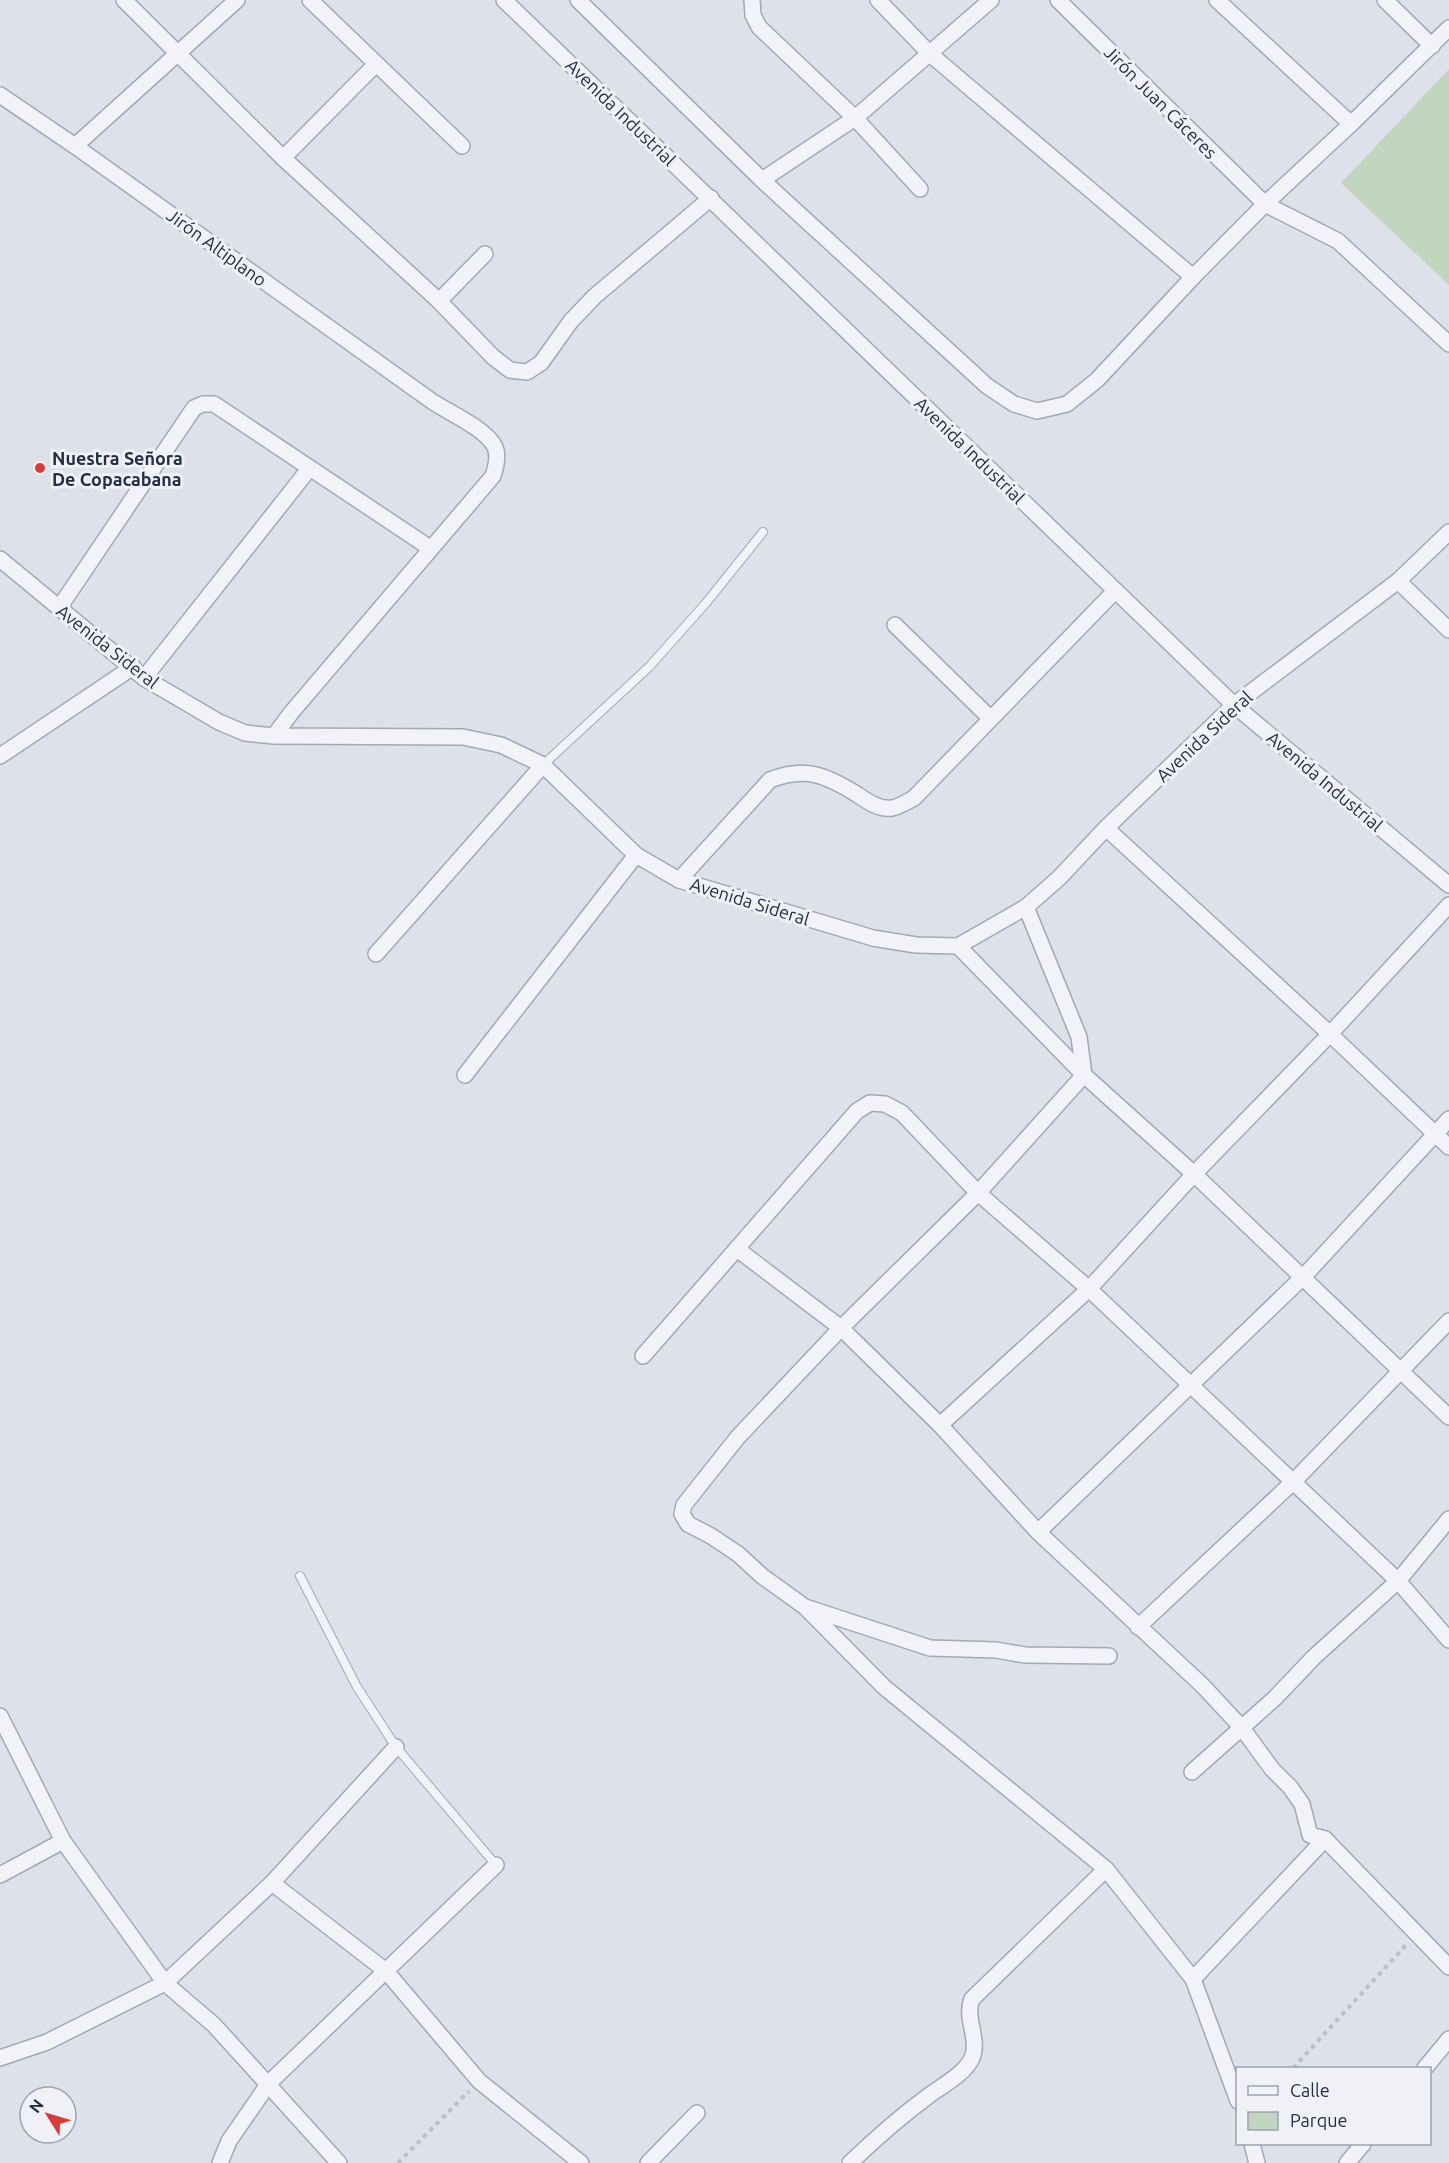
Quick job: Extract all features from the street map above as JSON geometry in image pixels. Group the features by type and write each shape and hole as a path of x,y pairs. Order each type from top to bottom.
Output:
{"street":[{"path":"124,0 283,158 439,301 493,357 510,370 527,372 541,363 571,321 595,296 711,198"},
{"path":"75,146 237,0"},
{"path":"310,0 462,146"},
{"name":"Avenida Industrial","path":"504,0 1234,705 1449,885"},
{"path":"578,0 762,180 987,386 1014,404 1037,411 1067,405 1097,380 1265,204 1449,28"},
{"path":"752,0 753,15 759,27 855,118 920,189"},
{"path":"878,0 930,54 1193,277"},
{"path":"762,180 855,118 991,0"},
{"name":"Jirón Juan Cáceres","path":"1058,0 1265,204 1338,241 1449,344"},
{"path":"1217,0 1351,124"},
{"path":"1385,0 1432,46"},
{"path":"283,158 376,64"},
{"name":"Jirón Altiplano","path":"0,95 433,402 485,435 496,448 497,462 493,476 291,713 274,736"},
{"path":"439,301 485,254"},
{"path":"58,608 194,408 203,404 213,404 430,548"},
{"path":"0,756 139,673 309,469"},
{"name":"Avenida Sideral","path":"2,563 139,673 219,722 244,733 274,736 463,737 501,745 543,765 636,855 679,880 873,938 916,945 958,946 1026,907 1059,878 1106,828 1234,705 1398,581 1449,532"},
{"path":"1398,581 1449,630"},
{"path":"679,880 770,780 789,772 817,774 847,788 873,805 892,808 914,798 1114,591"},
{"path":"896,625 990,718"},
{"path":"376,954 543,765"},
{"path":"1106,828 1330,1034 1449,1148"},
{"path":"465,1075 636,855"},
{"path":"940,1425 1089,1289 1194,1174 1330,1034 1449,905"},
{"path":"1026,907 1079,1036 1084,1075 978,1193 842,1328 738,1437 684,1504 682,1514 688,1524 738,1554 762,1576 805,1607 884,1687 1106,1869 1193,1979 1236,2096"},
{"path":"958,946 1084,1075 1304,1276 1449,1417"},
{"path":"643,1356 858,1111 870,1103 885,1104 902,1113 978,1193 1089,1289 1398,1581 1449,1640"},
{"path":"1038,1532 1304,1276 1449,1119"},
{"path":"737,1249 842,1328 940,1425 1038,1532 1203,1686 1242,1728 1272,1769 1290,1786 1302,1804 1310,1835 1324,1839 1415,1935 1449,1967"},
{"path":"1138,1627 1293,1482 1449,1321"},
{"path":"1192,1772 1275,1698 1314,1657 1398,1581 1449,1519"},
{"path":"805,1607 930,1648 996,1650 1025,1655 1109,1656"},
{"path":"0,1716 63,1841 165,1983 214,2025 339,2163"},
{"path":"0,2058 47,2042 165,1983 272,1883 396,1747"},
{"path":"1193,1979 1324,1839"},
{"path":"0,1875 63,1841"},
{"path":"220,2163 229,2141 268,2083 496,1865"},
{"path":"850,2163 867,2146 958,2074 972,2058 973,2040 969,2008 972,2000 1106,1869"},
{"path":"272,1883 386,1971 479,2080 581,2163"},
{"path":"1426,2067 1449,2039"},
{"path":"648,2163 698,2113"},
{"path":"1252,2145 1257,2163"},
{"path":"1347,2163 1362,2145"}],"lane":[{"path":"543,765 648,667 706,603 763,532"},
{"path":"300,1576 357,1687 396,1747 496,1865"}],"path":[{"path":"1294,2067 1415,1935"},
{"path":"398,2163 479,2080"}],"green space":[{"path":"1449,69 1449,285 1341,183"}],"place":[{"name":"Nuestra Señora De Copacabana","path":"40,468"}]}
